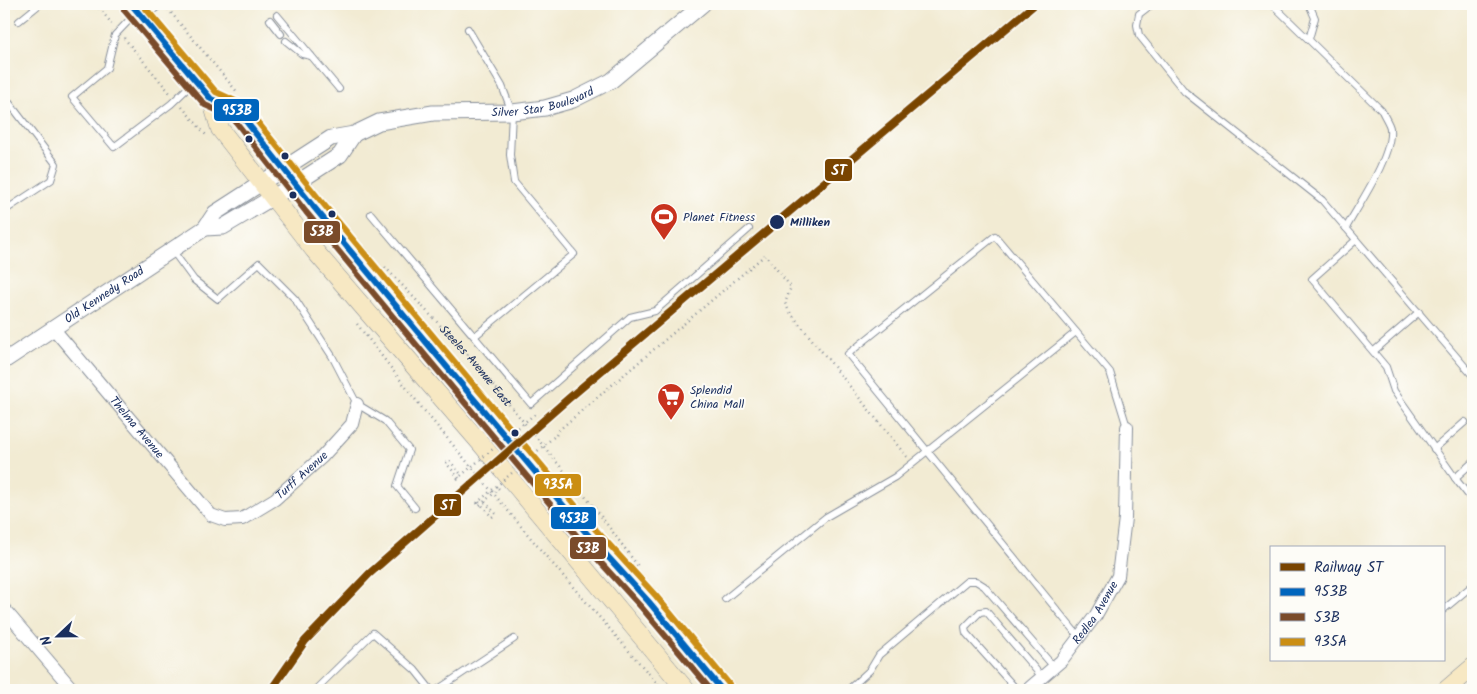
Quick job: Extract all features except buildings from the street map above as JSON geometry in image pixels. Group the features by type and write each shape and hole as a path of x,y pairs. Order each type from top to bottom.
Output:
{"main road":[{"name":"Steeles Avenue East","path":"137,11 211,99 220,129 326,265 475,438 686,690"},
{"name":"Steeles Avenue East","path":"211,99 237,110 295,184 441,360 722,690"},
{"path":"1446,690 1473,667"}],"street":[{"name":"Silver Star Boulevard","path":"261,182 331,138 354,134 379,122 433,113 512,112 545,108 573,100 611,81 703,4"},
{"name":"Silver Star Boulevard","path":"295,184 340,154 354,134"},
{"name":"Old Kennedy Road","path":"4,361 205,228 215,213 261,182"},
{"name":"Old Kennedy Road","path":"205,228 223,227 295,184"},
{"name":"Thelma Avenue","path":"53,328 211,515 225,520"},
{"name":"Turff Avenue","path":"225,520 242,519 275,499 322,456 352,424 357,404"},
{"name":"Redlea Avenue","path":"1027,690 1061,660 1096,615 1118,576 1125,518 1127,427"},
{"path":"4,609 73,690"}],"lane":[{"path":"19,20 40,4"},
{"path":"162,4 137,11 115,35 106,68 72,97 114,147 171,104 196,81"},
{"path":"1152,4 1139,14 1137,25 1139,35 1185,92 1322,200 1473,376"},
{"path":"1272,4 1382,110 1390,128 1387,151 1346,228"},
{"path":"1309,4 1315,18 1309,39"},
{"path":"277,15 339,89"},
{"path":"270,20 281,34"},
{"path":"468,29 502,86 512,112 510,155 514,182 574,254 475,336"},
{"path":"286,41 302,54 312,56"},
{"path":"4,96 56,164 51,180 4,211"},
{"path":"371,214 531,404 630,317 655,311 749,229"},
{"path":"1079,637 848,354 995,236 1110,372 1127,427"},
{"path":"1356,240 1312,279 1386,367 1394,391 1473,501"},
{"path":"172,250 194,280 218,299 259,263 295,299 332,356 357,404 385,421 409,450 397,486 415,508"},
{"path":"1374,351 1419,312"},
{"path":"725,599 826,517 895,477 1076,332"},
{"path":"1434,449 1465,422"},
{"path":"1455,478 1473,462"},
{"path":"848,690 870,670 879,654 967,581 976,581 984,586 1054,667"},
{"path":"1444,609 1473,585"},
{"path":"1017,690 966,633 965,627 980,612 986,611 1042,677"},
{"path":"315,690 373,633 415,670 430,690"},
{"path":"437,690 514,639"}],"path":[{"path":"162,4 239,94"},
{"path":"478,503 556,435 559,430 765,255 791,286 785,302 788,311 912,463"},
{"name":"Steeles Avenue East","path":"384,266 470,357 597,511 641,570"},
{"path":"458,478 537,412"},
{"path":"458,478 446,463 449,460 460,472"},
{"path":"458,478 455,476 464,468"},
{"path":"478,503 479,506 499,489 493,482"},
{"path":"478,503 492,517 496,514 485,502"}],"rail line":[{"name":"ST","path":"271,690 305,641 369,574 568,399 1035,4"}],"transit line":[{"name":"953B","path":"131,4 211,99 237,110 313,206 441,360 722,690"},
{"name":"935A","path":"142,4 216,92 244,105 448,354 729,684"},
{"name":"53B","path":"124,10 205,105 232,117 306,212 434,366 582,542 642,608 711,690"}],"place":[{"name":"Milliken","path":"777,222"},
{"name":"Planet Fitness","path":"664,241"},
{"name":"Splendid China Mall","path":"671,421"}]}
